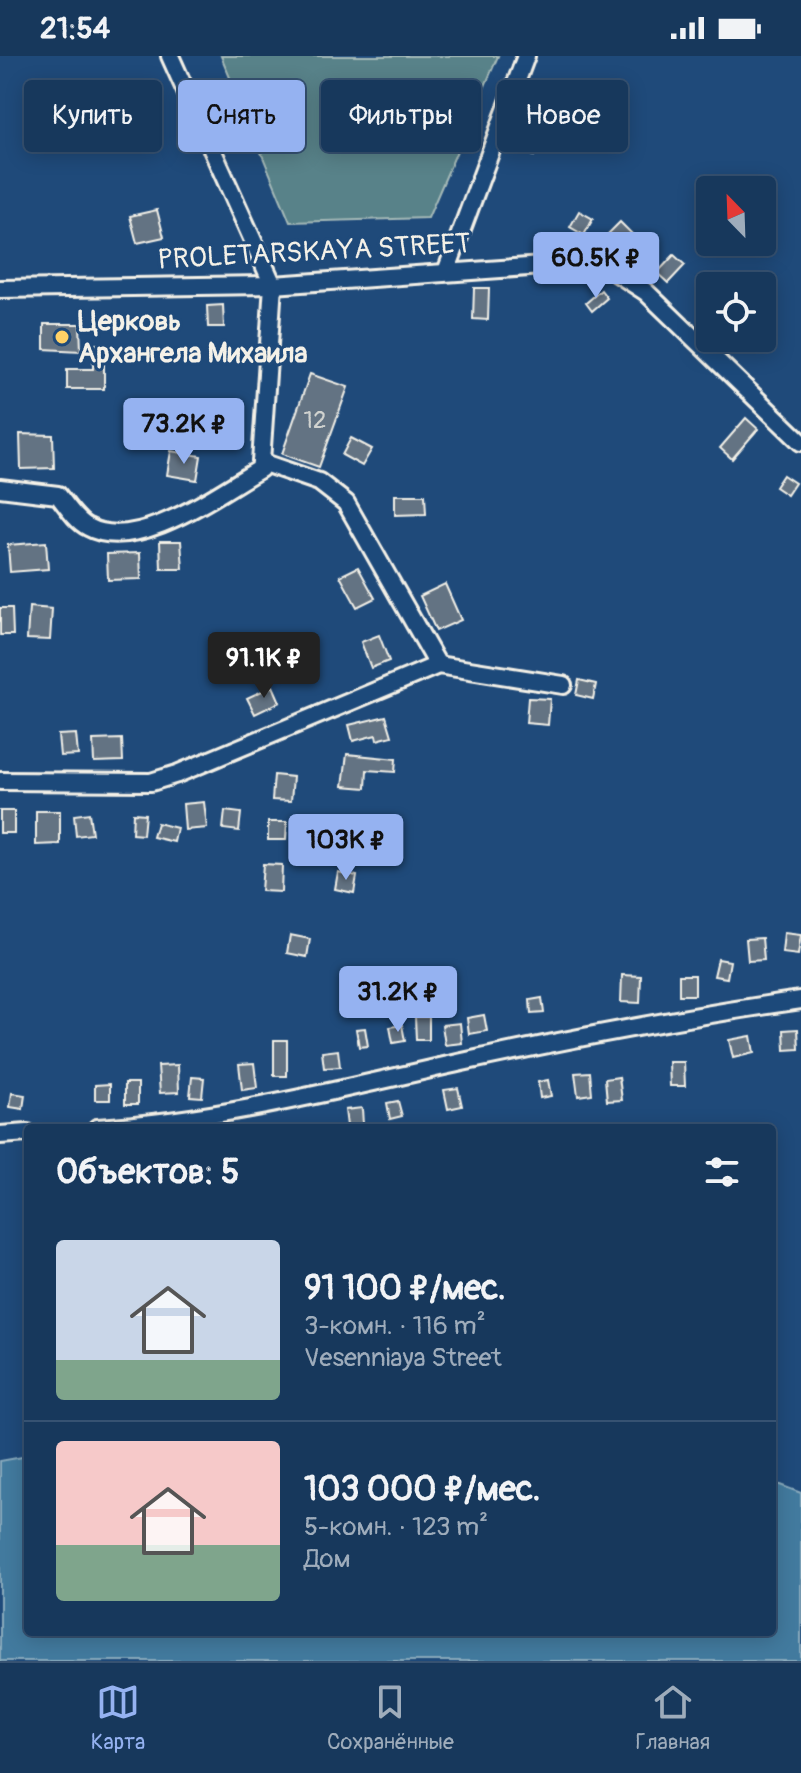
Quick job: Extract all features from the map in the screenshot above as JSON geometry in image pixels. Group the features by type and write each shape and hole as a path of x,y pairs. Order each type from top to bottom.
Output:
{"street":[{"path":"0,488 58,495 87,527 120,536 157,526 260,469 273,285 170,56"},
{"path":"446,272 526,56"},
{"name":"PROLETARSKAYA STREET","path":"0,289 273,285 600,262 646,292 801,442"},
{"path":"261,462 319,482 346,503 438,665"},
{"path":"0,781 151,782 177,774 438,665 563,685"},
{"path":"127,1124 291,1102 466,1061 680,1018 801,1000"},
{"path":"0,1135 24,1133"}],"green space":[{"path":"221,56 498,56 481,95 481,80 321,80 321,152 457,152 428,218 290,222 261,152 305,152 305,80 231,80"}],"water":[{"path":"24,1457 24,1636 776,1636 776,1484 801,1493 801,1661 0,1661 0,1461"}],"building":[{"path":"157,210 164,237 137,243 130,216"},
{"path":"579,211 593,219 584,235 570,227"},
{"path":"620,222 633,235 620,248 607,235"},
{"path":"674,255 685,265 668,283 657,273"},
{"path":"474,288 489,288 488,320 473,319"},
{"path":"601,290 607,298 592,311 586,303"},
{"path":"223,305 224,327 208,327 207,306"},
{"name":"Церковь Архангела Михаила","path":"44,324 80,324 81,351 44,349"},
{"path":"93,344 104,344 104,389 67,389 67,369 93,369"},
{"path":"310,374 348,387 319,467 282,454"},
{"path":"746,418 758,429 732,459 720,448"},
{"path":"20,434 53,435 54,468 21,469"},
{"path":"351,438 372,449 362,466 342,455"},
{"path":"171,451 201,456 197,480 167,475"},
{"path":"783,475 795,483 787,495 775,487"},
{"path":"395,495 425,495 426,514 395,515"},
{"path":"160,541 181,541 183,569 161,569"},
{"path":"46,542 48,569 10,572 8,545"},
{"path":"140,553 141,579 108,580 107,554"},
{"path":"358,567 375,598 357,607 340,576"},
{"path":"445,584 461,620 436,631 420,596"},
{"path":"29,607 52,609 50,640 27,639"},
{"path":"0,608 12,608 13,635 0,635"},
{"path":"379,635 389,661 371,668 361,642"},
{"path":"579,680 596,684 593,699 576,695"},
{"path":"273,686 280,702 255,714 247,698"},
{"path":"528,698 550,699 548,725 526,723"},
{"path":"386,716 392,736 377,740 376,735 353,741 349,725"},
{"path":"76,734 78,755 60,756 58,735"},
{"path":"122,739 123,761 94,762 93,740"},
{"path":"347,754 396,759 395,772 367,770 366,788 343,786"},
{"path":"274,775 293,777 291,801 272,800"},
{"path":"204,802 207,828 185,830 183,804"},
{"path":"0,811 14,811 14,833 0,833"},
{"path":"36,811 60,811 60,844 36,845"},
{"path":"225,811 241,813 239,831 223,829"},
{"path":"89,813 92,834 76,836 74,815"},
{"path":"133,813 145,814 143,835 132,834"},
{"path":"268,822 287,822 286,840 268,840"},
{"path":"335,822 354,823 352,848 333,846"},
{"path":"157,823 177,828 174,842 153,837"},
{"path":"263,864 282,865 281,892 261,891"},
{"path":"338,872 357,876 354,893 335,889"},
{"path":"784,933 801,935 798,955 782,953"},
{"path":"290,935 310,939 307,957 287,953"},
{"path":"762,938 764,960 748,961 746,939"},
{"path":"718,959 730,961 727,978 714,976"},
{"path":"622,975 641,976 640,1003 621,1002"},
{"path":"679,975 695,975 695,995 679,995"},
{"path":"542,998 544,1013 531,1014 530,1000"},
{"path":"484,1015 487,1031 469,1034 467,1018"},
{"path":"415,1017 429,1017 429,1040 416,1040"},
{"path":"460,1023 462,1043 445,1045 442,1025"},
{"path":"402,1025 405,1041 393,1043 390,1027"},
{"path":"365,1028 368,1046 359,1047 356,1029"},
{"path":"798,1029 799,1049 785,1050 784,1030"},
{"path":"751,1036 754,1053 733,1058 729,1040"},
{"path":"274,1040 287,1040 287,1076 274,1076"},
{"path":"338,1050 340,1067 324,1068 322,1052"},
{"path":"669,1062 684,1062 685,1086 670,1086"},
{"path":"254,1063 257,1088 242,1090 239,1064"},
{"path":"178,1065 179,1092 160,1093 158,1066"},
{"path":"590,1072 592,1094 578,1096 575,1073"},
{"path":"192,1077 204,1078 202,1097 190,1096"},
{"path":"619,1077 622,1100 607,1101 605,1079"},
{"path":"548,1080 551,1096 540,1098 538,1082"},
{"path":"125,1083 138,1083 138,1104 125,1104"},
{"path":"110,1084 110,1100 95,1100 95,1085"},
{"path":"458,1088 462,1106 448,1109 444,1090"},
{"path":"12,1093 25,1095 23,1109 10,1107"},
{"path":"398,1101 402,1116 390,1119 387,1103"},
{"path":"362,1108 363,1124 347,1124 345,1110"}],"place":[{"name":"Церковь Архангела Михаила","path":"62,337"}]}
